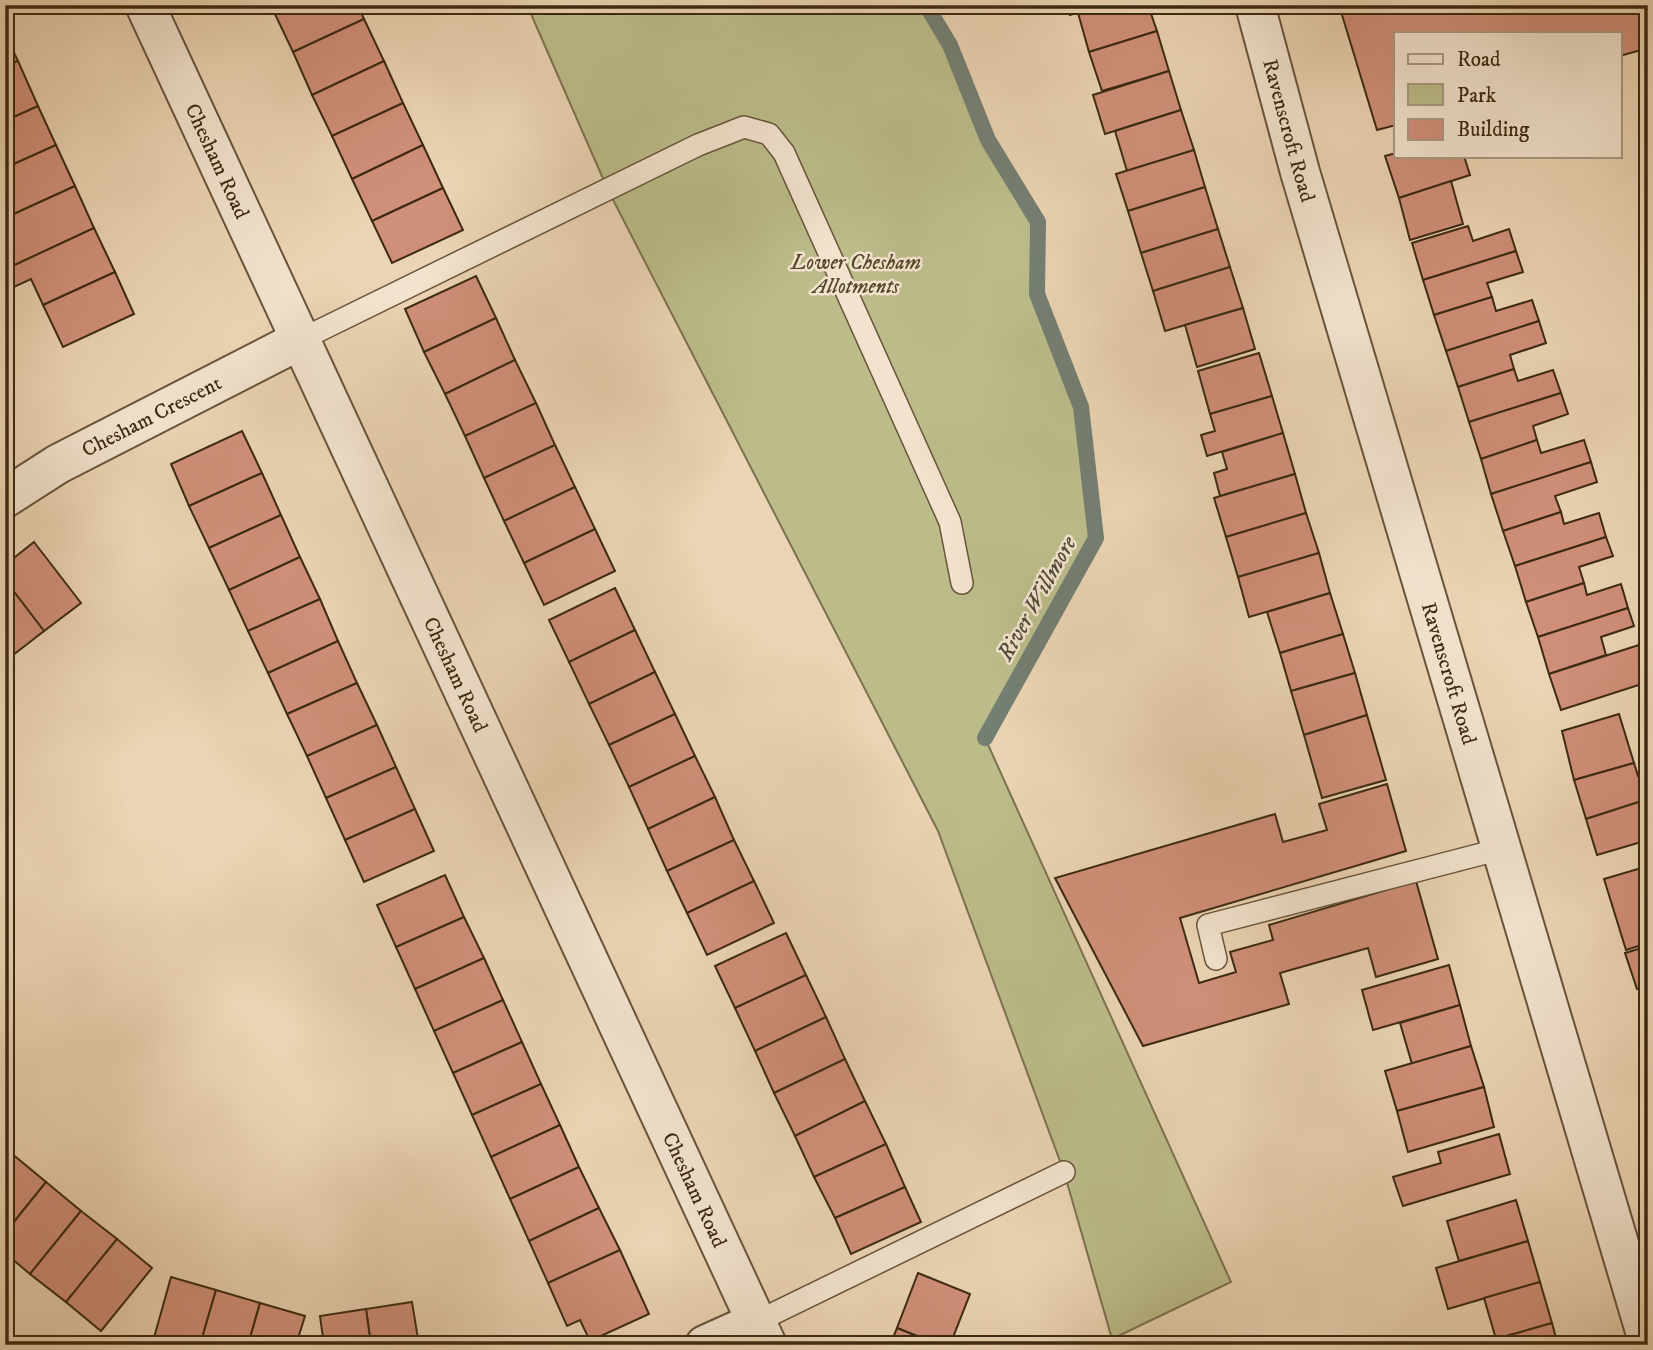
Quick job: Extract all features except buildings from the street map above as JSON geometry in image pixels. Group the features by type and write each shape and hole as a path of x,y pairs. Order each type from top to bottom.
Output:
{"street":[{"name":"Chesham Road","path":"145,5 762,1333"},
{"name":"Ravenscroft Road","path":"1255,5 1301,174 1648,1341"},
{"name":"Chesham Crescent","path":"5,498 58,464 300,340"},
{"path":"705,1345 762,1333"}],"lane":[{"path":"300,340 698,145 744,127 769,134 784,153 950,522 962,583"},
{"path":"1216,959 1208,925 1502,849"},
{"path":"762,1333 1064,1172"}],"green space":[{"name":"Lower Chesham Allotments","path":"527,5 926,5 950,45 988,140 1038,222 1037,294 1081,407 1096,538 985,738 1231,1282 1112,1339 1064,1172 938,831 608,190"}],"waterway":[{"name":"River Willmore","path":"926,5 950,45 988,140 1038,222 1037,294 1081,407 1096,538 985,738"}]}
